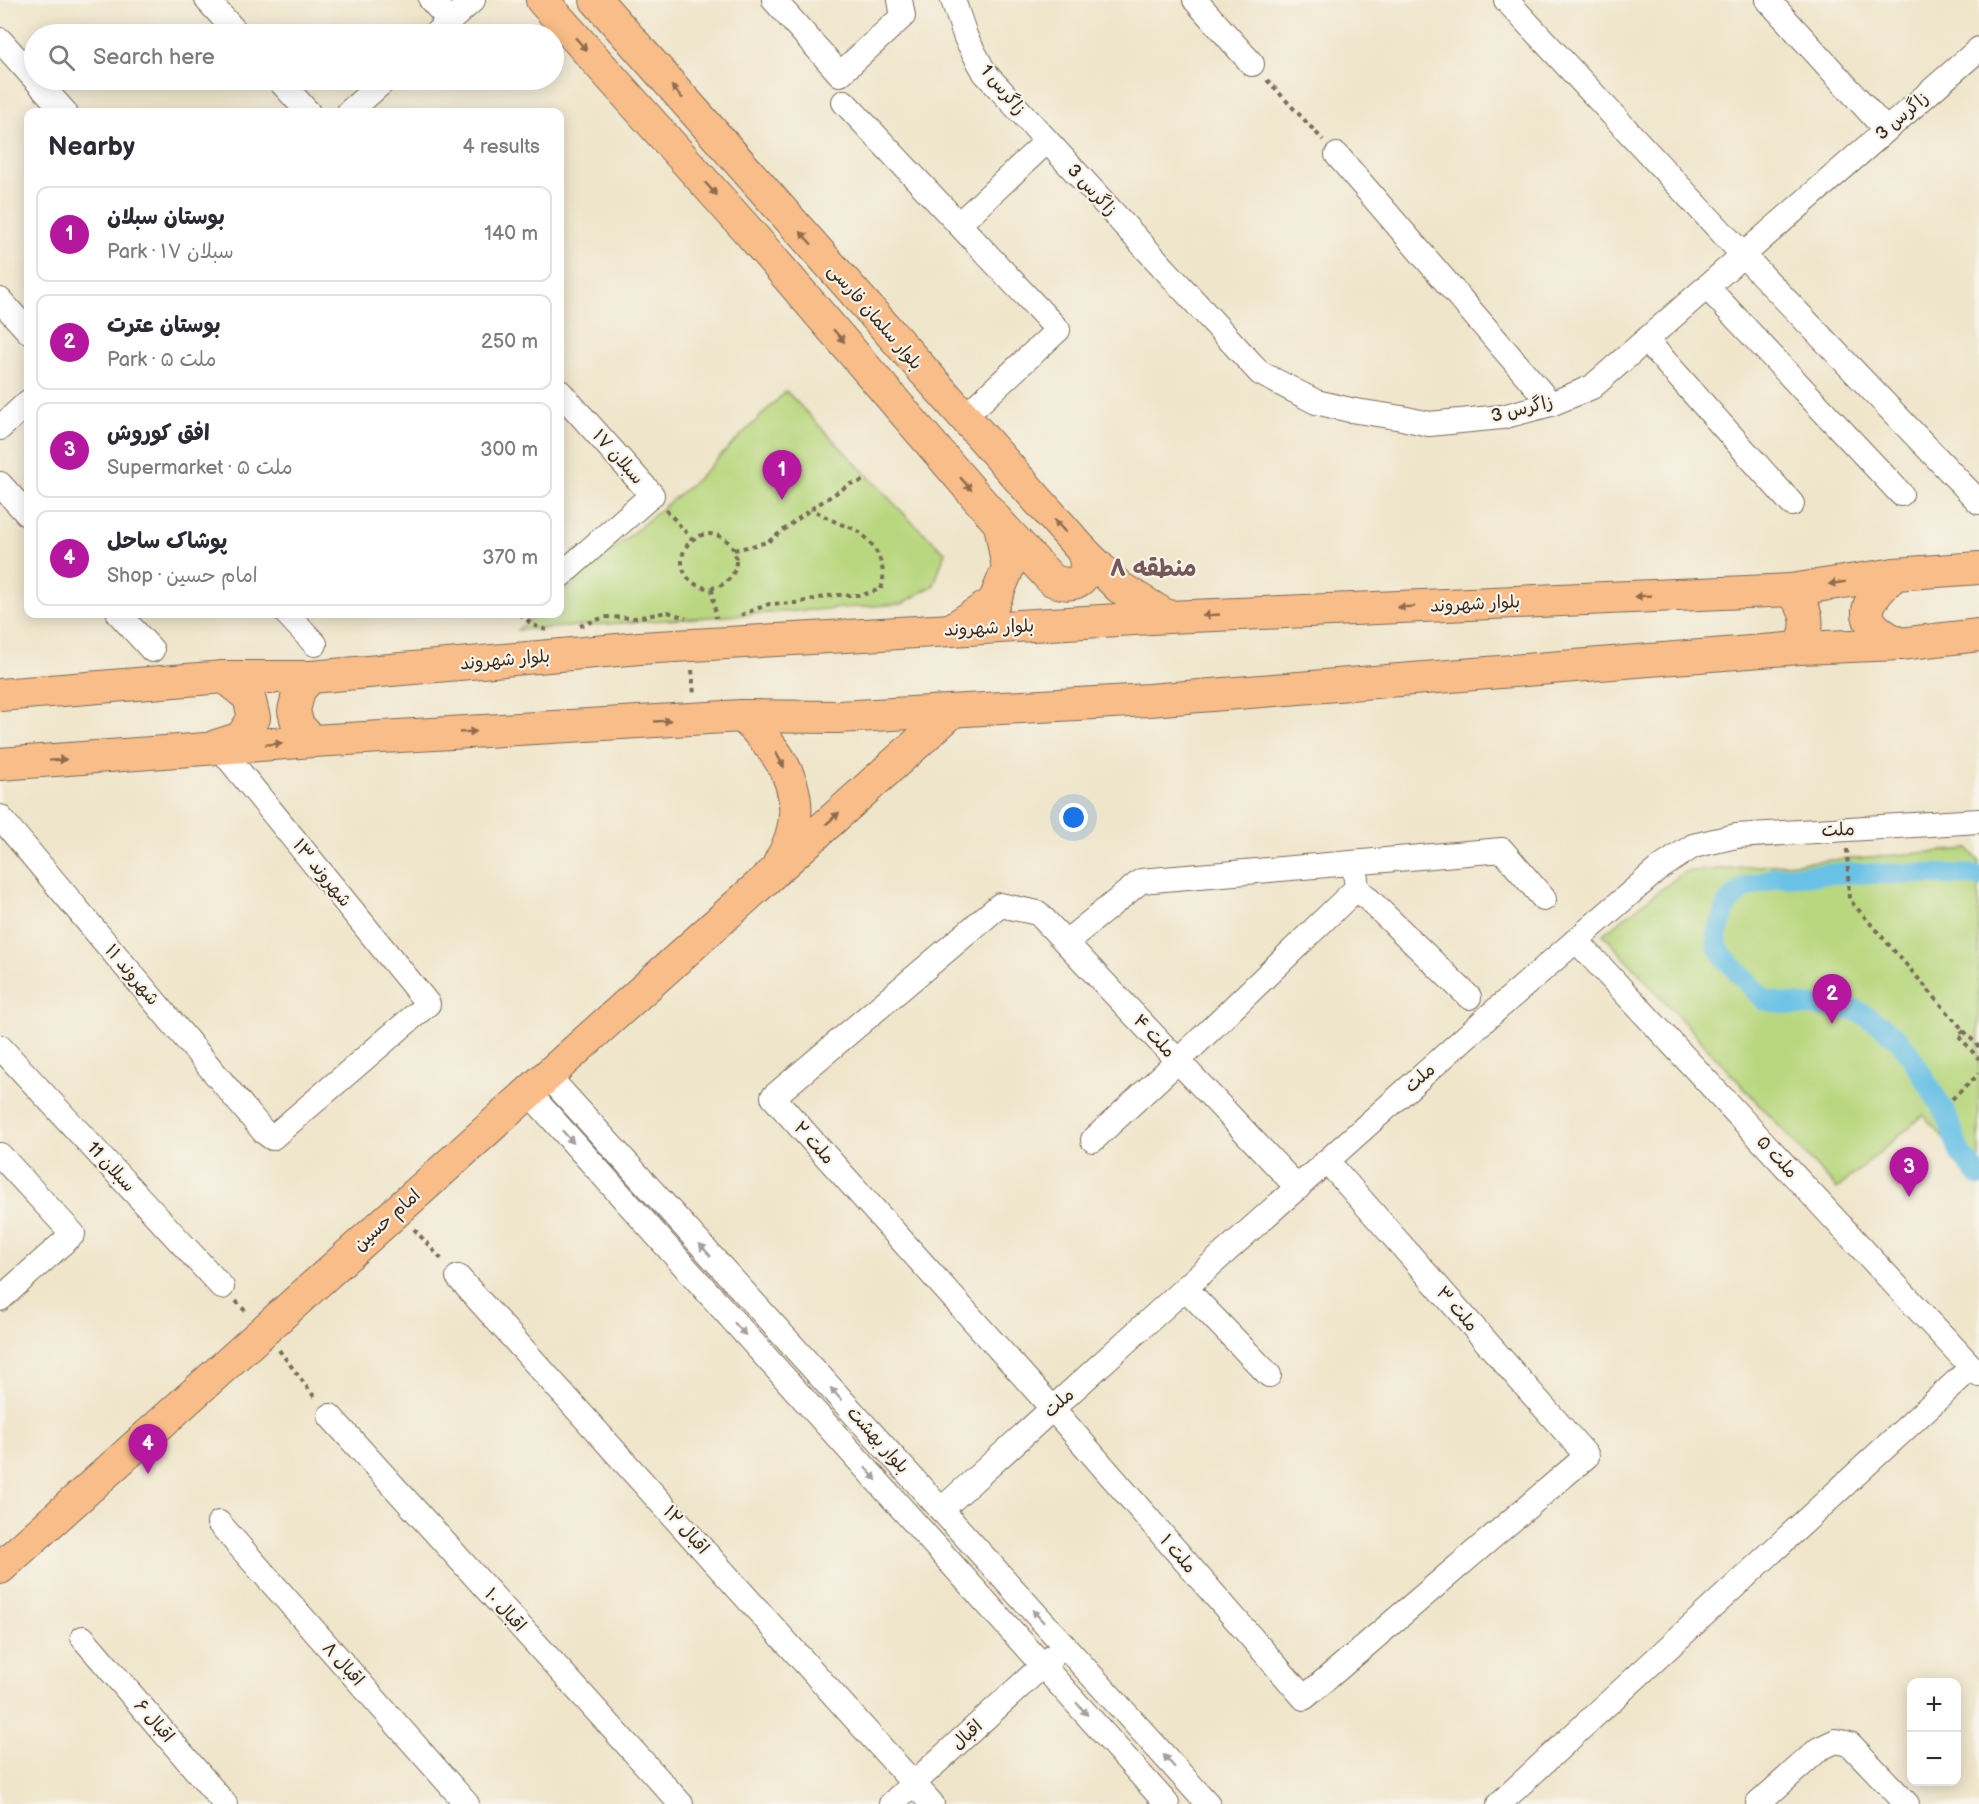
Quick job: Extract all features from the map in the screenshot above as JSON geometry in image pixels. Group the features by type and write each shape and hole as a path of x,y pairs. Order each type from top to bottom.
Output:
{"main road":[{"path":"542,0 563,24"},
{"name":"بلوار سلمان فارسی","path":"596,0 1082,550 1119,587 1168,617"},
{"path":"564,25 749,232 1000,524 1052,580 1063,585 1076,583 1085,574 1087,562 1082,550"},
{"path":"951,630 994,602 1008,568 1000,524"},
{"name":"بلوار شهروند","path":"0,695 224,677 311,677 639,648 692,633 951,630 1168,617 1791,590 1895,574 1979,568"},
{"path":"1895,574 1870,600 1868,613 1872,625 1880,634 1900,644"},
{"path":"1791,590 1804,606 1806,618 1805,637 1800,648"},
{"path":"0,764 313,741 742,716 838,717 1149,700 1800,648 1900,644 1979,635"},
{"path":"215,748 241,738 254,718 249,697 224,677"},
{"path":"311,677 299,690 294,711 298,726 313,741"},
{"name":"امام حسین","path":"0,1568 953,711"},
{"path":"742,716 763,735 780,758 791,785 796,814 790,844 774,871"}],"street":[{"path":"207,0 229,24"},
{"path":"431,0 441,24"},
{"path":"447,24 473,0"},
{"path":"774,0 840,74 903,16 900,0"},
{"name":"زاگرس 1","path":"953,0 966,38 985,73 1047,141"},
{"path":"1195,0 1252,64"},
{"path":"1506,0 1743,255 1979,502"},
{"path":"1768,0 1886,130"},
{"path":"0,40 24,67"},
{"name":"زاگرس 3","path":"1047,141 1260,373 1316,402 1350,410 1429,424 1502,417 1551,404 1592,387 1979,49"},
{"path":"45,90 61,108"},
{"path":"288,90 305,108"},
{"path":"354,108 374,90"},
{"path":"844,102 1058,330 963,418"},
{"path":"959,224 1047,141"},
{"path":"1337,155 1551,404"},
{"path":"1707,286 1901,494"},
{"path":"0,300 24,327"},
{"path":"1646,340 1792,504"},
{"name":"سبلان ۱۷","path":"564,396 652,495"},
{"path":"0,428 24,406"},
{"path":"0,484 24,511"},
{"path":"564,572 652,495"},
{"path":"122,618 152,650"},
{"path":"292,618 315,644"},
{"name":"شهروند ۱۳","path":"215,748 428,1004 280,1132 272,1138 264,1132"},
{"name":"شهروند ۱۱","path":"0,817 264,1132"},
{"name":"ملت","path":"941,1510 1185,1288 1656,870 1693,846 1736,836 1976,824"},
{"path":"1065,942 1142,881 1502,850 1544,899"},
{"path":"1354,862 1357,888 1469,997"},
{"path":"1093,1140 1357,888"},
{"name":"ملت ۴","path":"1000,905 1038,913 1298,1188"},
{"name":"ملت ۲","path":"1000,905 773,1097 1053,1409"},
{"name":"ملت ۵","path":"1576,940 1976,1371"},
{"name":"سبلان 11","path":"0,1047 222,1287"},
{"name":"بلوار بهشت","path":"538,1085 941,1510 1208,1804"},
{"name":"بلوار بهشت","path":"538,1085 1042,1665 1167,1804"},
{"path":"0,1155 74,1234 0,1299"},
{"name":"ملت ۳","path":"1304,1698 1587,1456 1327,1161"},
{"name":"اقبال ۱۲","path":"459,1277 932,1804"},
{"path":"1185,1288 1269,1375"},
{"path":"1499,1804 1976,1371"},
{"name":"ملت ۱","path":"1053,1409 1304,1698"},
{"name":"اقبال ۱۰","path":"330,1416 681,1804"},
{"name":"اقبال ۸","path":"219,1523 467,1804"},
{"name":"اقبال ۶","path":"83,1638 225,1804"},
{"name":"اقبال","path":"891,1804 1064,1645"},
{"path":"1758,1804 1819,1749 1836,1741 1850,1744 1907,1804"}],"path":[{"path":"1252,64 1337,155"},
{"path":"734,550 768,542 811,509 850,484 863,481"},
{"path":"652,495 692,539"},
{"path":"739,616 769,604 795,603 834,595 862,595 880,589 884,580 882,565 873,545 860,532 811,509"},
{"path":"708,533 724,537 734,550 736,567 728,582 712,589 698,587 687,578 681,564 683,550 692,539 708,533"},
{"path":"712,589 716,620 722,620"},
{"path":"578,627 605,617 635,618 668,612 692,633 696,719"},
{"path":"525,618 533,625 552,631"},
{"path":"1847,866 1849,899 1979,1047"},
{"path":"1964,1031 1959,1035 1979,1059"},
{"path":"1952,1099 1979,1074"},
{"path":"397,1211 459,1277"}],"green space":[{"path":"786,391 911,521 945,552 934,585 902,604 517,630 532,618 564,618 564,591 696,480"},
{"path":"1968,849 1979,861 1979,1176 1923,1115 1837,1189 1603,934 1684,872"}],"waterway":[{"path":"1979,877 1840,873 1777,877 1744,888 1727,904 1717,934 1717,946 1724,957 1764,1000 1856,1010 1897,1038 1909,1053 1947,1116 1960,1153 1979,1176"}],"place":[{"name":"بوستان سبلان","path":"782,500"},
{"name":"بوستان عترت","path":"1832,1024"},
{"name":"افق کوروش","path":"1909,1197"},
{"name":"پوشاک ساحل","path":"148,1474"}],"district":[{"name":"منطقه ۸","path":"1153,568"}]}
